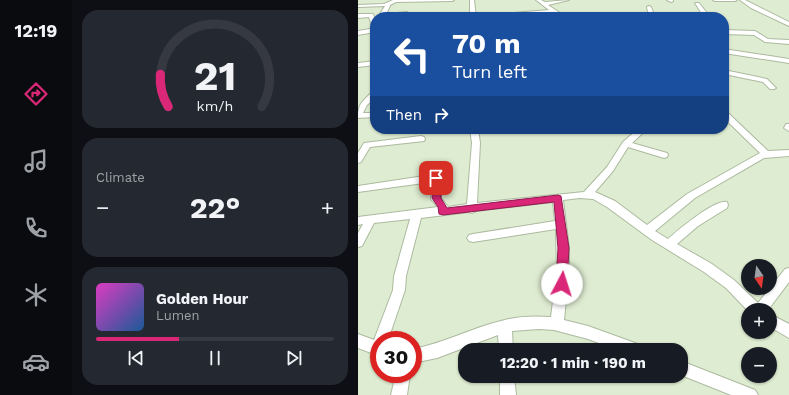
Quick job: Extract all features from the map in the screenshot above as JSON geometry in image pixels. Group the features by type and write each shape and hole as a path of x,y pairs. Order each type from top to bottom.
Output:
{"street":[{"path":"370,4 378,0"},
{"path":"359,6 370,4 387,5 395,1 425,9 452,0"},
{"path":"472,0 473,12"},
{"path":"538,0 553,11"},
{"path":"544,4 567,0"},
{"path":"715,0 735,0"},
{"path":"742,0 753,7 789,24"},
{"path":"697,4 703,12"},
{"path":"385,12 388,6 387,5"},
{"path":"649,8 650,12"},
{"path":"544,12 553,11"},
{"path":"358,16 370,15"},
{"path":"358,33 370,31"},
{"path":"729,32 755,33 767,42 789,42"},
{"path":"729,52 789,61"},
{"path":"358,65 370,64"},
{"path":"729,73 765,80 772,88"},
{"path":"370,98 361,104 358,115 370,116"},
{"path":"729,119 766,154"},
{"path":"789,126 789,130"},
{"path":"472,209 476,143 475,134"},
{"path":"587,195 610,169 626,144 637,134"},
{"path":"358,160 367,145 421,139"},
{"path":"626,144 664,155"},
{"path":"647,231 691,196 747,163 766,154 789,153"},
{"path":"358,189 436,174 436,198 443,206 443,212"},
{"path":"358,221 558,198 587,195 595,196 611,204 647,231 715,273 730,284 749,303"},
{"path":"557,325 563,270 563,248 558,198"},
{"path":"668,244 694,223 723,205"},
{"path":"384,331 399,290 400,276 416,215"},
{"path":"358,243 371,219"},
{"path":"473,238 560,224"},
{"path":"765,303 789,273"},
{"path":"422,355 505,327 525,323 557,325 586,332 616,343"},
{"path":"777,324 789,331"},
{"path":"505,327 506,343"},
{"path":"358,342 370,344"},
{"path":"688,371 750,395"},
{"path":"399,395 401,383"},
{"path":"507,383 508,395"}],"route":[{"path":"436,178 436,198 443,206 443,212 558,198 563,248 562,284"}]}
